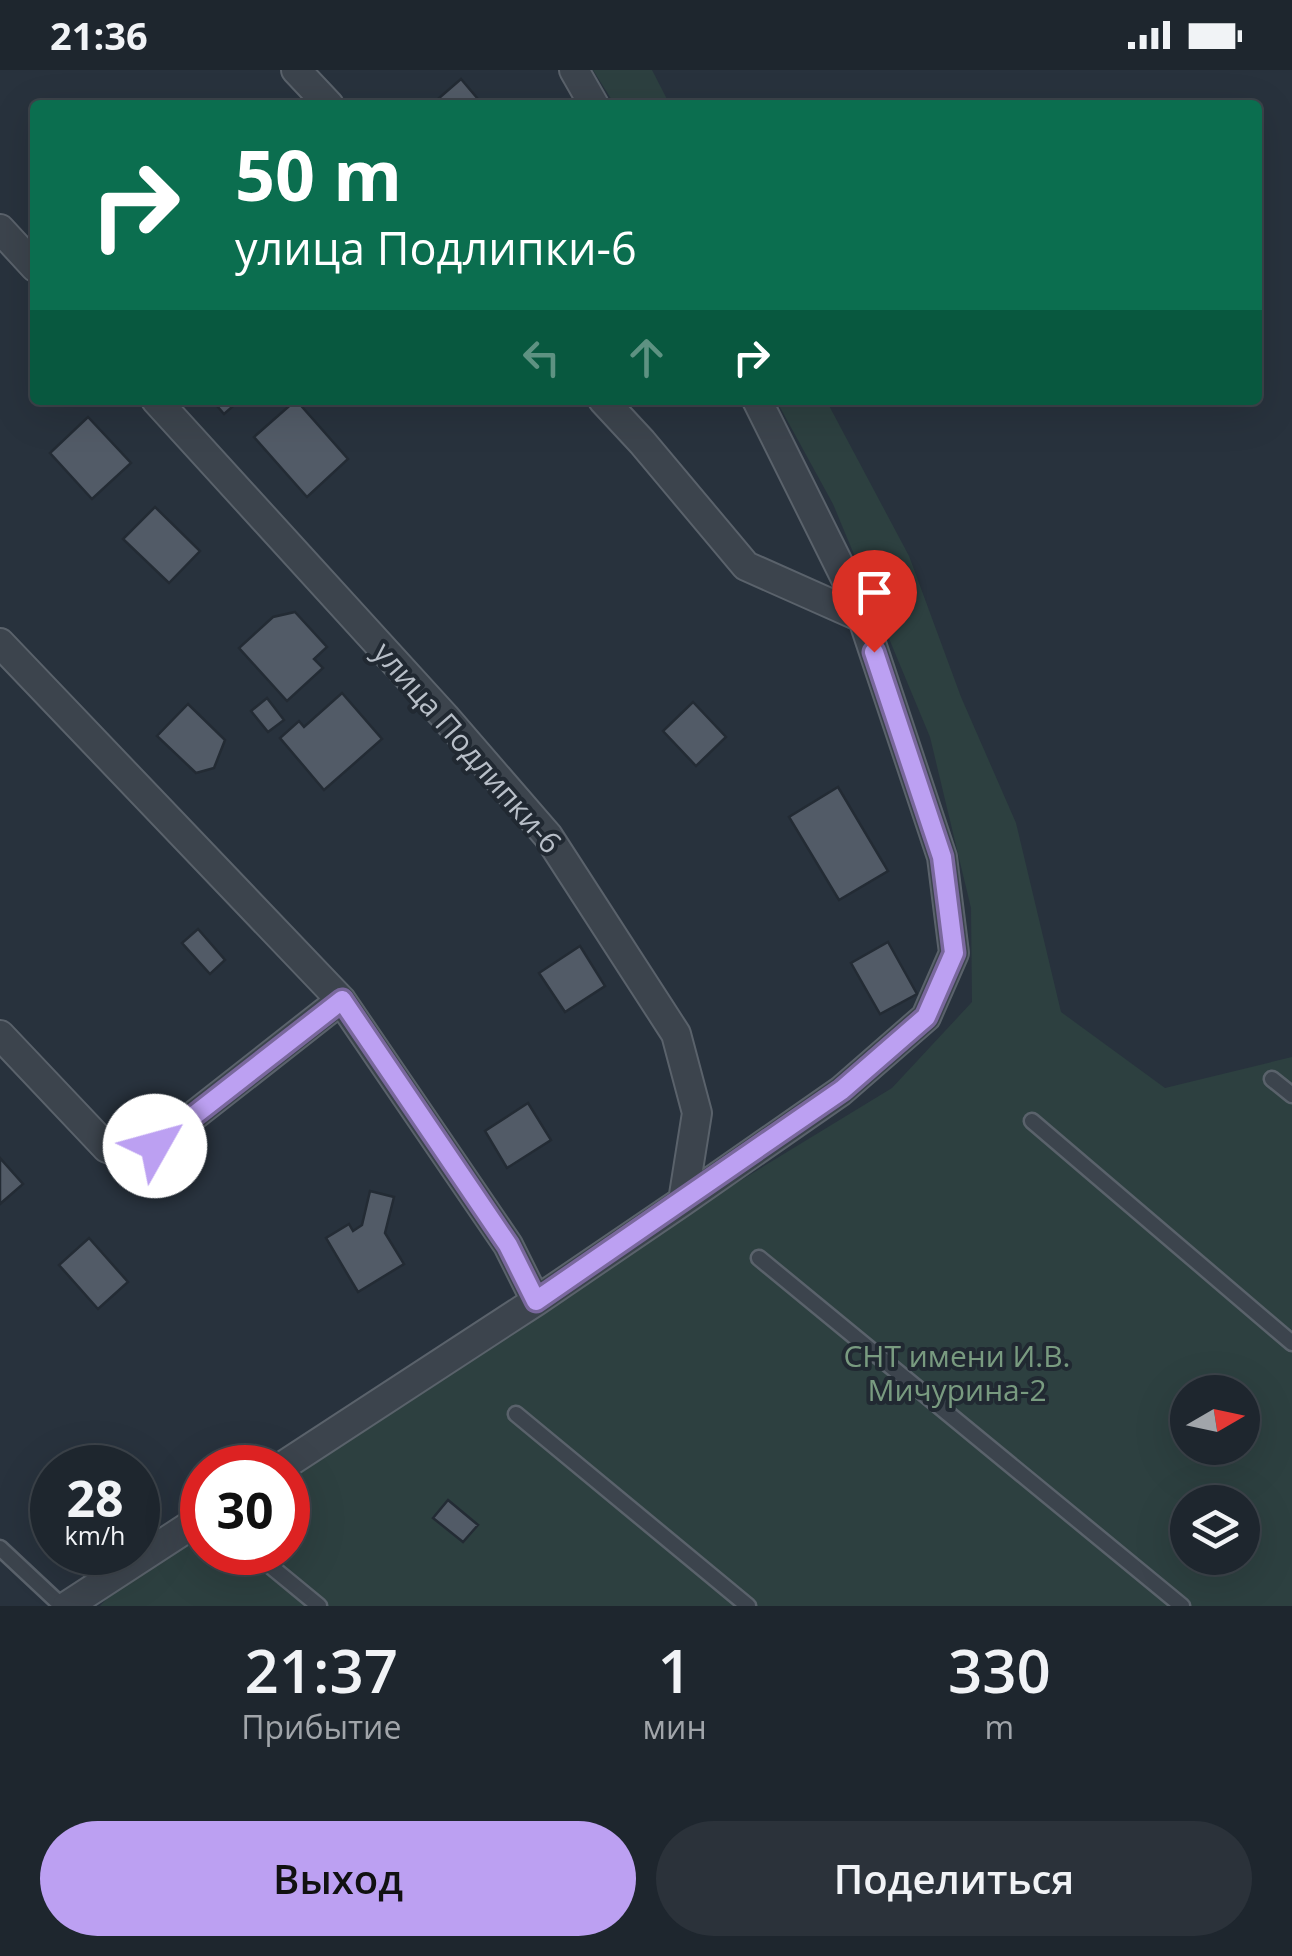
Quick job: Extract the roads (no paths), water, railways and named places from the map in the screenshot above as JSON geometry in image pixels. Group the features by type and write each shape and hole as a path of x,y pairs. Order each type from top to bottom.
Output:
{"street":[{"path":"296,70 324,100"},
{"path":"574,70 591,100"},
{"path":"0,229 30,262"},
{"name":"улица Подлипки-6","path":"161,405 548,836 676,1034 697,1113 684,1201"},
{"path":"608,405 746,566 863,618"},
{"path":"310,1448 536,1301 842,1090 926,1017 954,953 942,857 857,601 759,405"},
{"path":"0,643 342,1000 508,1245 536,1301"},
{"path":"0,1034 108,1148 129,1154 155,1146 342,1000"},
{"path":"65,1606 180,1532"}],"lane":[{"path":"1272,1079 1292,1095"},
{"path":"1032,1121 1292,1343"},
{"path":"759,1258 1182,1606"},
{"path":"516,1414 748,1606"},
{"path":"0,1548 65,1606"},
{"path":"281,1575 319,1606"}],"park label":[{"name":"СНТ имени И.В. Мичурина-2","path":"957,1374"}]}
